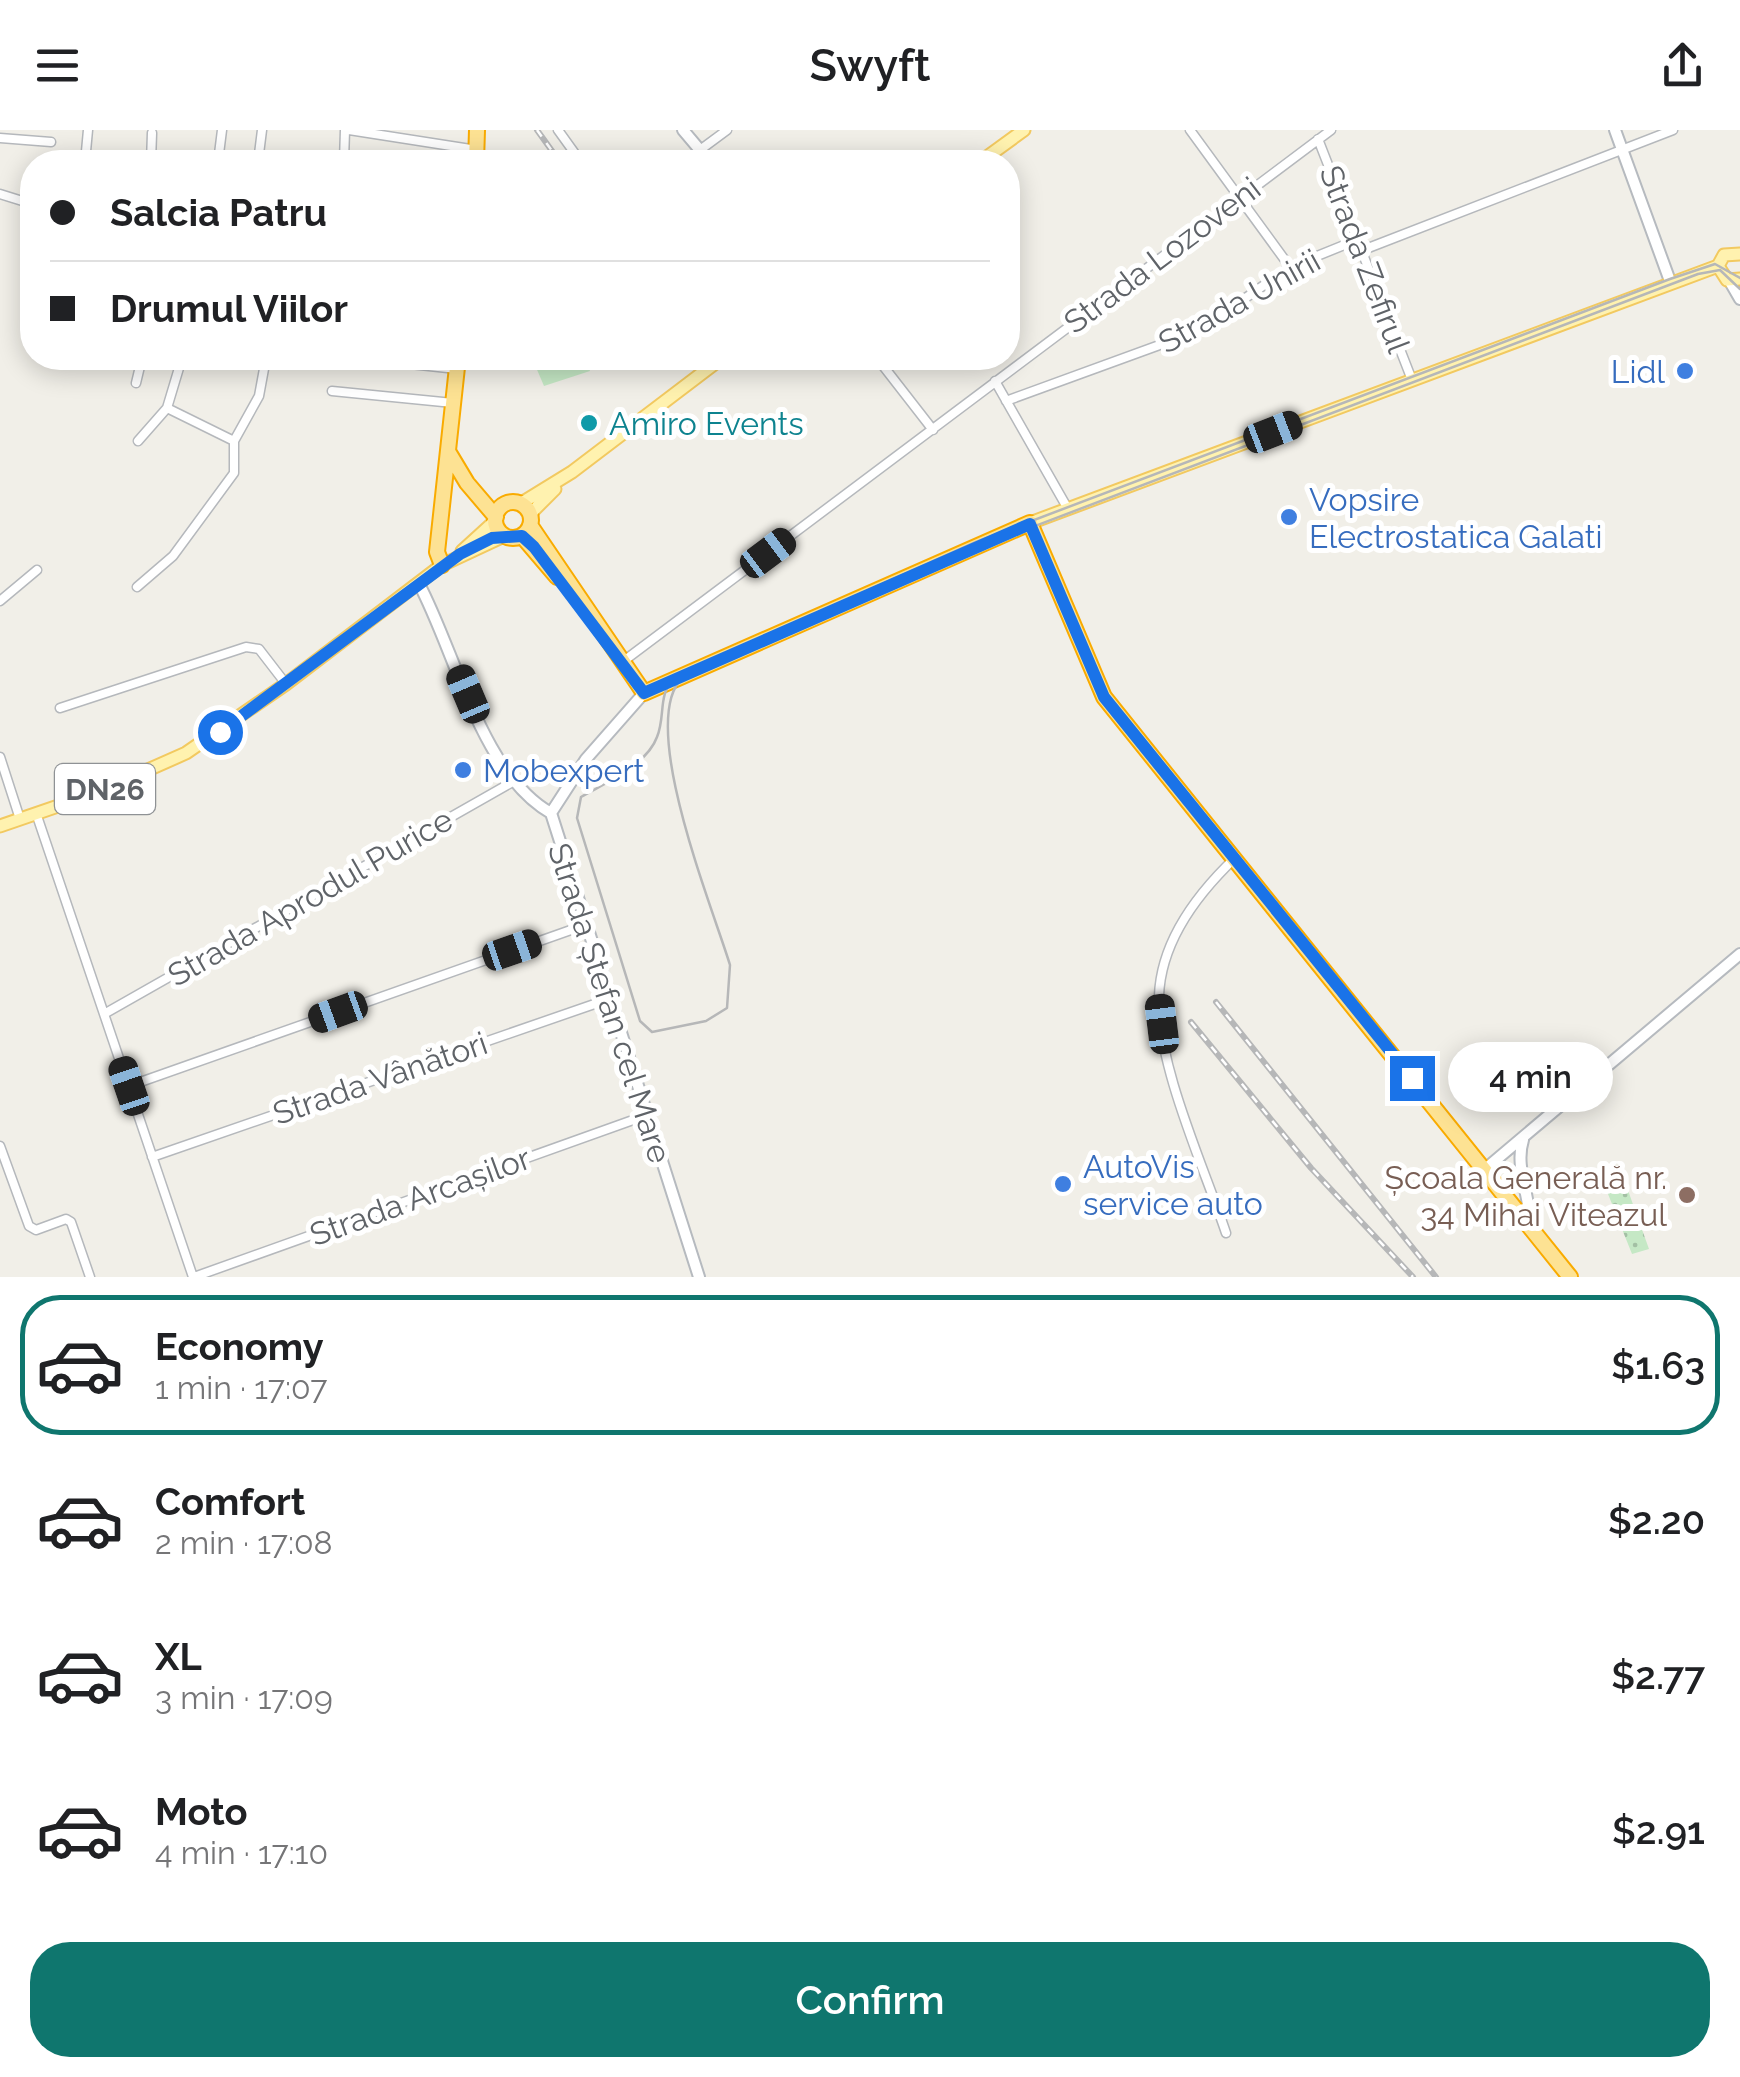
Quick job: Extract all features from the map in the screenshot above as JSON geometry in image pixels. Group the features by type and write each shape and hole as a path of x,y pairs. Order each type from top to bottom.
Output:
{"highway":[{"path":"442,566 437,552 456,370"},
{"path":"448,452 483,501 498,514 526,520 644,693 1030,524 1104,697 1570,1277"},
{"path":"498,514 504,536"},
{"name":"DN26","path":"504,536 526,520"}],"main road":[{"path":"1005,135 1024,130"},
{"path":"1030,524 1718,266 1724,255 1740,254"},
{"path":"1718,266 1734,280"},
{"path":"526,520 572,472 706,370"},
{"name":"DN26","path":"460,554 498,514"},
{"name":"DN26","path":"0,826 172,760 286,684 442,566 504,536"}],"street":[{"path":"347,130 446,150"},
{"path":"683,130 700,150 727,130"},
{"path":"1190,130 1290,266"},
{"name":"Strada Lozoveni","path":"1020,363 1331,130"},
{"path":"1614,130 1670,281"},
{"name":"Strada Unirii","path":"1363,250 1672,130"},
{"path":"151,150 152,133"},
{"path":"0,138 50,142"},
{"name":"Strada Zefirul","path":"1318,139 1412,380"},
{"name":"Strada Unirii","path":"1006,401 1198,331 1290,266 1359,239"},
{"path":"1734,280 1740,299"},
{"path":"136,382 139,370"},
{"path":"138,441 167,408 178,370"},
{"path":"137,587 173,556 234,473 234,441 259,396 264,370"},
{"path":"886,370 933,430"},
{"name":"Strada Lozoveni","path":"621,663 1011,370"},
{"path":"995,382 1068,510"},
{"path":"332,391 453,403"},
{"path":"167,408 234,441"},
{"path":"0,601 37,570"},
{"name":"Strada Ștefan cel Mare","path":"419,584 480,722 516,780 534,803 551,813 699,1277"},
{"path":"60,708 246,647 259,649 286,684"},
{"path":"551,813 586,759 644,693"},
{"path":"0,757 20,819"},
{"name":"Strada Aprodul Purice","path":"104,1014 516,780"},
{"path":"36,814 193,1277"},
{"path":"1226,1234 1165,1054 1158,994 1186,912 1236,857"},
{"path":"129,1086 585,925"},
{"path":"1484,1170 1740,954"},
{"name":"Strada Vânători","path":"152,1156 609,999"},
{"name":"Strada Arcașilor","path":"193,1277 647,1115"},
{"path":"1524,1139 1520,1158 1532,1206 1530,1229"},
{"path":"0,1146 29,1226 36,1230 66,1219 71,1222 90,1277"}],"green space":[{"path":"537,370 590,371 544,386"},
{"path":"1625,1182 1649,1249 1632,1254 1606,1189"}],"tram line":[{"path":"1740,278 1715,264 1670,279 976,542 675,677 666,691 660,729 652,747 624,772 581,797 577,818 640,1021 652,1032 706,1021 727,1008 730,965 695,860 673,773 668,734 670,701 682,678 985,545 1698,274 1720,270 1740,289"}],"railway":[{"path":"537,130 551,150"},
{"path":"1216,1002 1436,1277"},
{"path":"1191,1022 1311,1168 1413,1277"}],"place":[{"name":"Lidl","path":"1685,371"},
{"name":"Amiro Events","path":"589,423"},
{"name":"Vopsire Electrostatica Galati","path":"1289,517"},
{"name":"Mobexpert","path":"463,770"},
{"name":"AutoVis service auto","path":"1063,1184"},
{"name":"Școala Generală nr. 34 Mihai Viteazul","path":"1687,1195"}],"route":[{"path":"220,732 442,566 492,538 522,536 534,547 644,693 817,613 1030,524 1104,697 1412,1078"}]}
